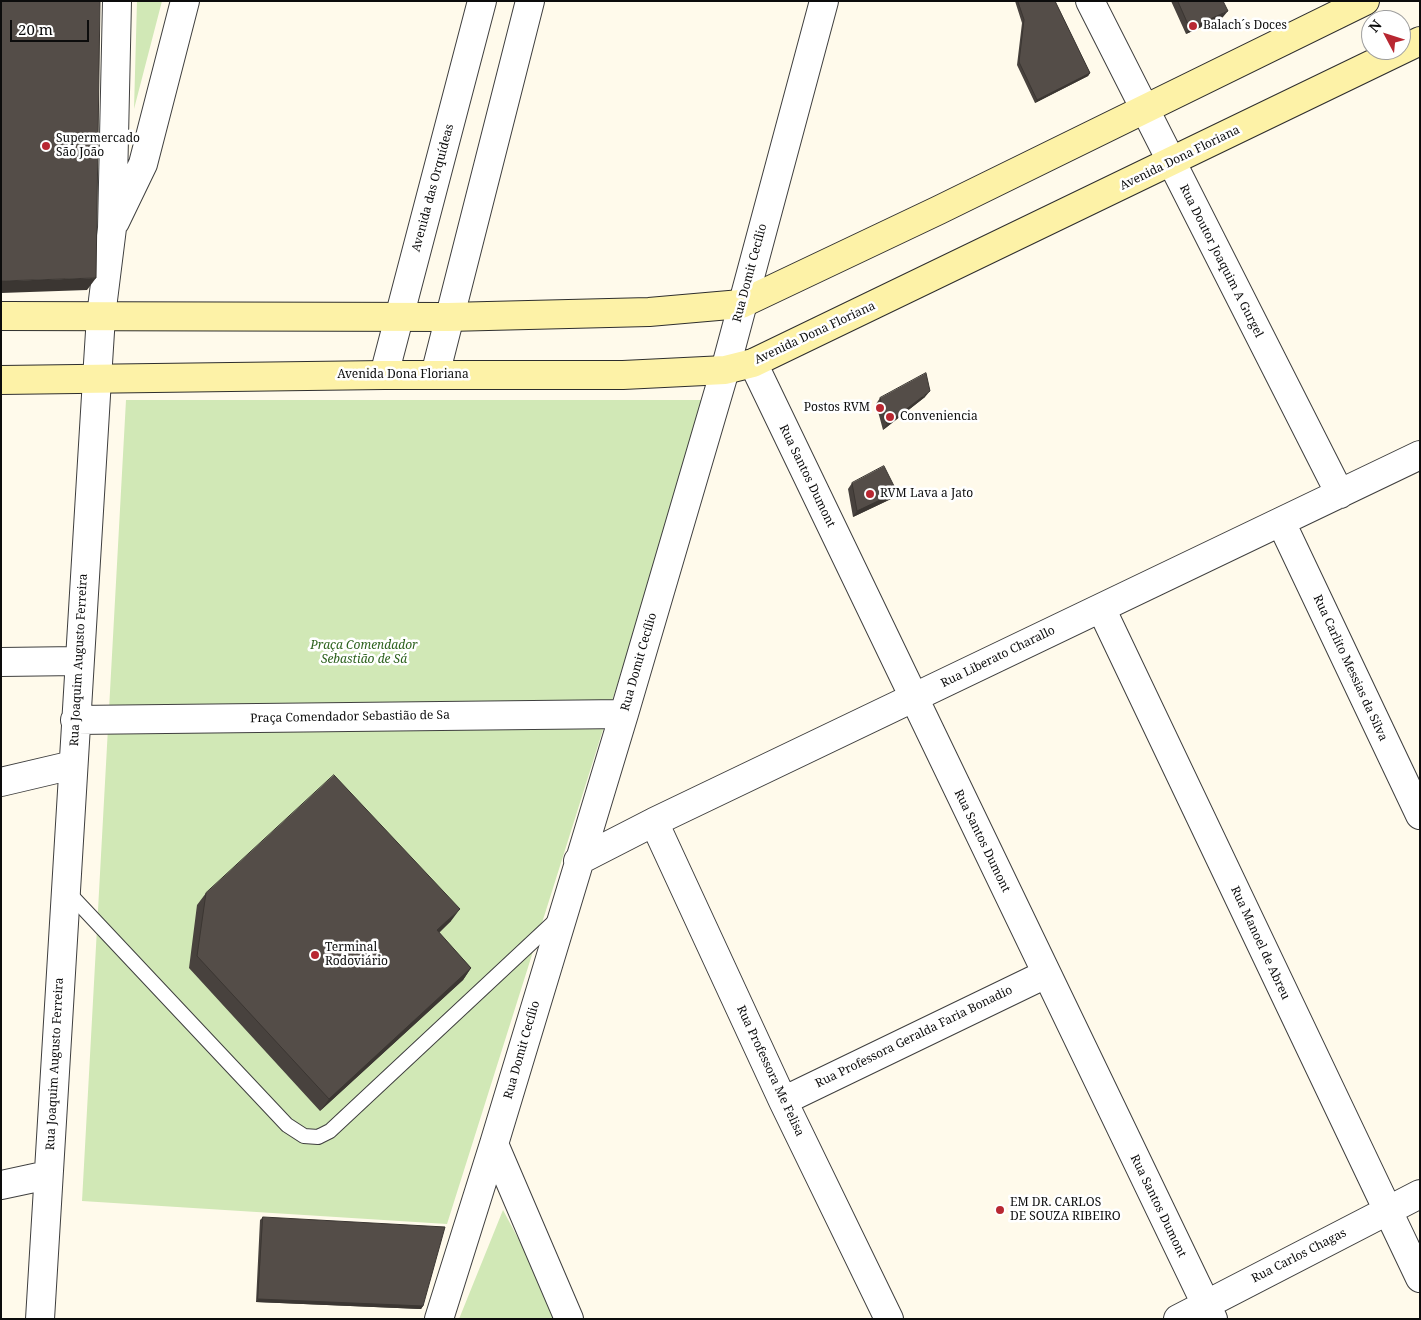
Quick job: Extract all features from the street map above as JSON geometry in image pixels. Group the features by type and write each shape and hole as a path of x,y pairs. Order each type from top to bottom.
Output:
{"main road":[{"path":"1,316 448,317 649,312 741,304 1365,1"},
{"name":"Avenida Dona Floriana","path":"1,380 384,375 623,375 724,370 753,363 1420,41"}],"street":[{"name":"Rua Joaquim Augusto Ferreira","path":"40,1319 96,379 101,316 112,228 117,1"},
{"path":"112,228 143,164 185,1"},
{"name":"Avenida das Orquídeas","path":"384,375 482,1"},
{"path":"435,375 448,317 530,1"},
{"name":"Rua Domit Cecílio","path":"438,1319 494,1144 624,714 724,370 824,1"},
{"name":"Rua Doutor Joaquim A Gurgel","path":"1090,1 1143,109 1340,494"},
{"name":"Rua Santos Dumont","path":"753,363 1209,1311"},
{"name":"Rua Liberato Charallo","path":"578,861 654,822 1420,456"},
{"name":"Rua Carlito Messias da Silva","path":"1281,522 1420,815"},
{"name":"Rua Manoel de Abreu","path":"1101,608 1420,1278"},
{"path":"1,662 78,661"},
{"name":"Praça Comendador Sebastião de Sa","path":"75,720 624,714"},
{"path":"1,782 73,765"},
{"name":"Rua Professora Me Felisa","path":"654,822 783,1101 889,1319"},
{"name":"Rua Professora Geralda Faria Bonadio","path":"783,1101 1046,974"},
{"path":"494,1144 570,1319"},
{"path":"1,1184 48,1175"},
{"name":"Rua Carlos Chagas","path":"1178,1319 1209,1311 1387,1210 1420,1194"}],"lane":[{"path":"66,889 287,1124 304,1136 318,1137 330,1131 373,1092 562,915"}],"green space":[{"path":"137,1 162,1 134,109"},
{"name":"Praça Comendador Sebastião de Sá","path":"126,400 707,400 447,1224 82,1201"},
{"path":"503,1210 561,1319 459,1319"}],"building":[{"name":"Supermercado São João","path":"1,1 100,1 96,278 1,281"},
{"path":"1018,1 1055,1 1090,73 1037,100 1019,62 1024,20"},
{"name":"Balach´s Doces","path":"1178,1 1223,1 1228,11 1190,28"},
{"name":"Conveniencia","path":"926,373 930,391 887,424 880,398"},
{"name":"RVM Lava a Jato","path":"884,466 897,492 857,511 852,483"},
{"name":"Terminal Rodoviário","path":"334,775 460,909 437,930 471,968 329,1099 197,956 206,893"},
{"path":"263,1217 445,1227 423,1306 258,1299"}],"place":[{"name":"Balach´s Doces","path":"1193,26"},
{"name":"Supermercado São João","path":"46,146"},
{"name":"Postos RVM","path":"880,408"},
{"name":"Conveniencia","path":"890,417"},
{"name":"RVM Lava a Jato","path":"870,494"},
{"name":"Terminal Rodoviário","path":"315,955"},
{"name":"EM DR. CARLOS DE SOUZA RIBEIRO","path":"1000,1210"}]}
